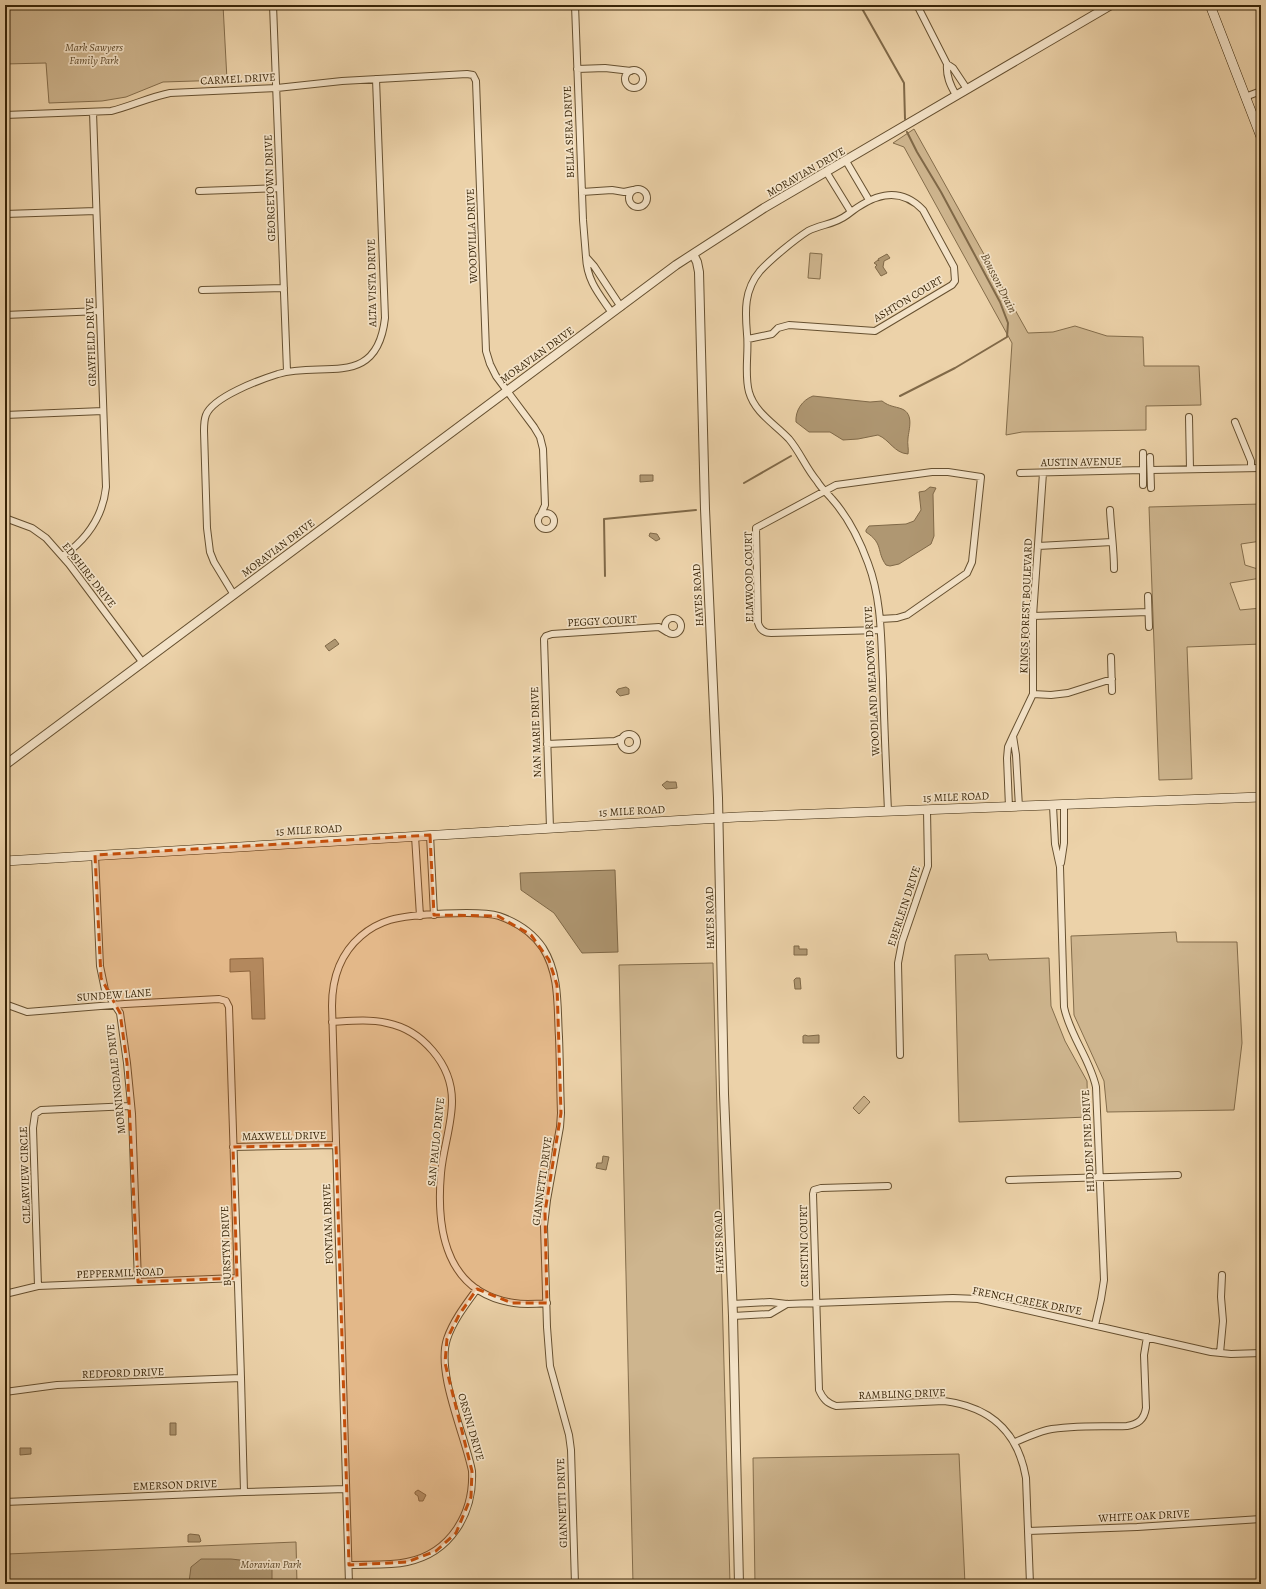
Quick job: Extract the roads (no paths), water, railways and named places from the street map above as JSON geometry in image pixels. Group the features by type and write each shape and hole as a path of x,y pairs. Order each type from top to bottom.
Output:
{"main road":[{"path":"1210,5 1261,137"},
{"name":"15 MILE ROAD","path":"5,861 718,818 1261,798"}],"street":[{"name":"GEORGETOWN DRIVE","path":"273,5 286,371"},
{"name":"BELLA SERA DRIVE","path":"575,5 582,192 587,269 589,279 612,313"},
{"path":"918,5 947,64 953,68 967,89"},
{"name":"MORAVIAN DRIVE","path":"5,765 692,254 758,212 1112,5"},
{"path":"947,64 946,72 950,85 956,95"},
{"path":"577,69 613,69 637,71 641,74 642,83 638,87 632,88 627,85 620,70"},
{"path":"625,79 626,74 631,70"},
{"name":"CARMEL DRIVE","path":"5,115 111,111 170,93 277,88 322,82 467,74 473,75"},
{"name":"WOODVILLA DRIVE","path":"473,75 476,82 486,351 490,364 507,391 540,437 543,449 545,505"},
{"name":"ALTA VISTA DRIVE","path":"234,595 214,562 210,552 204,431 206,415 210,408 225,397 267,378 286,371 343,369 353,367 366,359 375,350 383,331 384,310 376,79"},
{"path":"1245,97 1261,90"},
{"name":"GRAYFIELD DRIVE","path":"63,556 86,536 100,513 104,502 106,487 93,112"},
{"path":"846,161 869,200"},
{"path":"827,172 850,212"},
{"path":"199,191 280,188"},
{"path":"582,192 612,190 624,192 638,189 644,191 647,196 646,201 642,205 636,206 631,203 624,192"},
{"path":"629,198 633,190"},
{"name":"ASHTON COURT","path":"748,339 772,334 778,328 789,325 875,331 952,285 955,281 954,267 923,210 917,204 902,196 892,195 876,197 860,206"},
{"name":"WOODLAND MEADOWS DRIVE","path":"860,206 837,222 808,231 767,264 759,273 752,284 746,300 745,312 748,339 747,381 752,401 757,410 776,426 790,441 808,469 832,499 862,546 874,582 880,619 888,811"},
{"path":"5,214 96,211"},
{"name":"HAYES ROAD","path":"692,254 697,262 699,272 705,509 718,818 739,1584"},
{"path":"586,257 594,266 621,307"},
{"path":"202,290 284,288"},
{"path":"5,314 100,311"},
{"path":"5,415 103,411"},
{"path":"1189,417 1190,469"},
{"path":"1235,422 1251,461 1251,468"},
{"path":"1143,453 1144,485"},
{"path":"1150,457 1151,488"},
{"path":"1151,470 1261,468"},
{"name":"AUSTIN AVENUE","path":"1020,473 1143,470"},
{"path":"824,490 836,485 932,472 948,472 981,477 970,569 967,573 907,615 897,618 880,619"},
{"name":"KINGS FOREST BOULEVARD","path":"1008,807 1008,747 1033,694 1033,616 1043,473"},
{"name":"ELMWOOD COURT","path":"824,490 756,528 759,627 764,632 771,634 880,630"},
{"path":"545,505 554,521 552,526 548,529 542,528 538,519 545,505"},
{"path":"1110,510 1112,542 1114,548 1114,569"},
{"path":"541,514 546,512 551,514"},
{"name":"EDSHIRE DRIVE","path":"5,518 32,528 46,538 63,556 143,663"},
{"path":"1038,546 1112,542"},
{"path":"1148,596 1149,627"},
{"path":"1033,616 1148,612"},
{"path":"675,618 681,624 677,634 672,634 659,627 666,622 675,618"},
{"path":"666,622 665,627 667,632"},
{"name":"PEGGY COURT","path":"546,636 552,634 659,627"},
{"name":"NAN MARIE DRIVE","path":"546,636 544,643 550,828"},
{"path":"1111,657 1112,691"},
{"path":"1033,694 1051,695 1068,693 1112,679"},
{"path":"547,744 615,741 622,738 626,734 631,734 636,737 638,742 636,747 631,750 626,749 615,741"},
{"path":"1014,736 1019,807"},
{"path":"622,738 622,745"},
{"name":"HIDDEN PINE DRIVE","path":"1060,867 1064,843 1064,805"},
{"name":"HIDDEN PINE DRIVE","path":"1053,806 1055,844 1060,867 1064,1007 1071,1030 1095,1079 1097,1094 1104,1280 1095,1325"},
{"name":"EBERLEIN DRIVE","path":"900,1055 898,963 902,942 928,866 927,810"},
{"path":"430,835 434,915"},
{"path":"415,836 420,916"},
{"name":"MORNINGDALE DRIVE","path":"95,855 100,966 105,990 120,1013 131,1106 138,1282"},
{"name":"GIANNETTI DRIVE","path":"434,915 481,913 498,916 512,922 531,935 542,947 549,960 556,985 561,1120 545,1212 544,1226 550,1366 565,1421 571,1450 575,1584"},
{"name":"FONTANA DRIVE","path":"349,1584 332,1022 333,982 339,965 351,945 362,935 382,923 400,918 434,915"},
{"name":"SUNDEW LANE","path":"5,1004 27,1012 220,999 226,1001"},
{"name":"BURSTYN DRIVE","path":"226,1001 229,1007 244,1492"},
{"name":"SAN PAULO DRIVE","path":"332,1022 374,1021 395,1025 420,1038 434,1052 443,1067 451,1090 452,1100 441,1178 442,1234 449,1256 465,1278 477,1289 496,1298 512,1303 547,1303"},
{"name":"CLEARVIEW CIRCLE","path":"38,1286 33,1128 35,1114 41,1110 131,1106"},
{"name":"MAXWELL DRIVE","path":"233,1147 336,1145"},
{"path":"1009,1180 1178,1175"},
{"name":"CRISTINI COURT","path":"816,1303 814,1190 822,1188 888,1186"},
{"path":"1220,1353 1223,1321 1221,1297 1222,1276"},
{"name":"PEPPERMIL ROAD","path":"5,1294 38,1286 238,1278"},
{"name":"ORSINI DRIVE","path":"349,1565 394,1564 419,1559 441,1547 456,1533 464,1518 471,1497 473,1485 472,1471 446,1375 445,1352 447,1339 454,1325 477,1289"},
{"name":"FRENCH CREEK DRIVE","path":"732,1304 770,1302 787,1304 954,1298 978,1299 1220,1353 1261,1353"},
{"name":"RAMBLING DRIVE","path":"816,1303 817,1382 824,1399 829,1403 836,1406 944,1401 966,1405 988,1415 1002,1426 1015,1442 1023,1460 1026,1478 1030,1584"},
{"name":"FRENCH CREEK DRIVE","path":"732,1316 770,1314 787,1304"},
{"path":"1015,1442 1046,1430 1059,1428 1127,1426 1135,1425 1141,1421 1145,1415 1146,1408 1144,1355 1147,1337"},
{"name":"REDFORD DRIVE","path":"5,1392 56,1385 241,1378"},
{"name":"EMERSON DRIVE","path":"5,1502 346,1489"},
{"name":"WHITE OAK DRIVE","path":"1028,1531 1137,1527 1261,1519"}],"waterway":[{"name":"Bousson Drain","path":"860,5 904,83 905,119"},
{"name":"Bousson Drain","path":"900,396 955,368 1007,337 1008,323 1000,302 907,132"},
{"path":"744,483 791,456"},
{"path":"605,576 604,519 696,510"}],"park label":[{"name":"Mark Sawyers Family Park","path":"94,53"},
{"name":"Moravian Park","path":"271,1564"}]}
